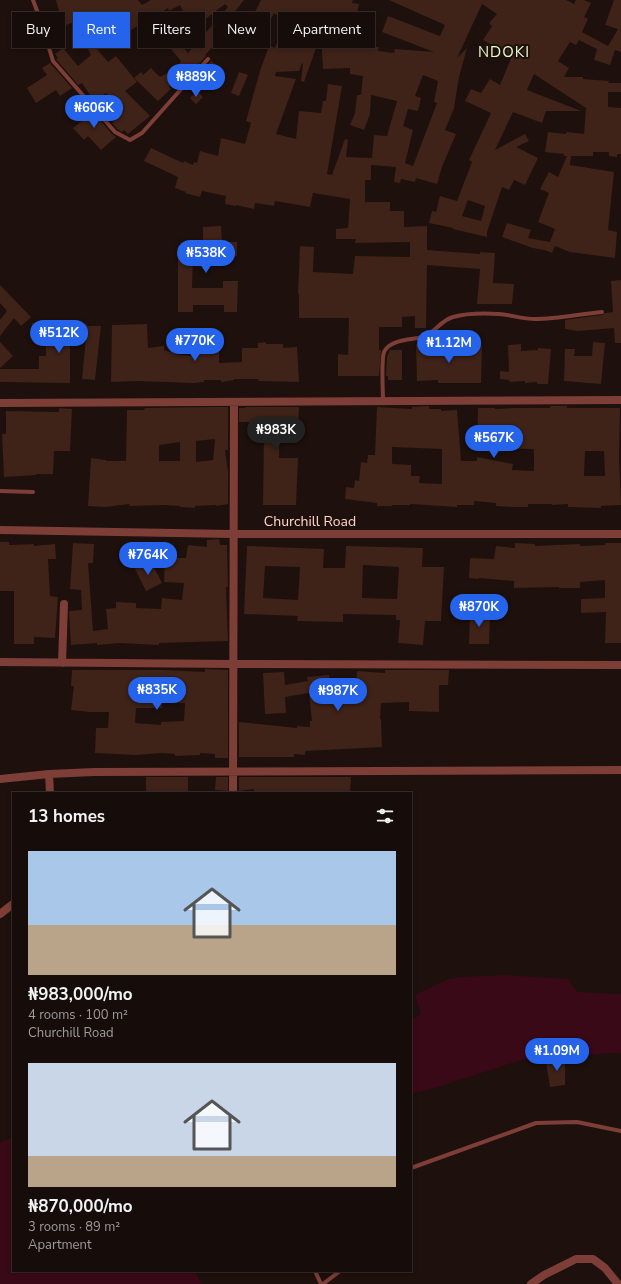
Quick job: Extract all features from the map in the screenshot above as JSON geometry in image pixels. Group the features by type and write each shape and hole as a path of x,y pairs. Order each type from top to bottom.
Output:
{"street":[{"path":"0,403 621,400"},
{"path":"233,792 234,402"},
{"name":"Churchill Road","path":"0,530 233,534 621,534"},
{"path":"62,663 64,604"},
{"path":"0,662 621,665"},
{"path":"0,779 49,774 94,772 621,770"},
{"path":"49,774 50,792"},
{"path":"0,914 12,905"},
{"path":"531,1284 544,1275 576,1259 593,1259 605,1268 618,1284"}],"lane":[{"path":"33,0 53,61 115,132 130,140 142,133 208,59"},
{"path":"383,401 383,360 384,353 387,348 391,344 425,336 445,320 452,317 465,314 499,314 534,319 602,312"},
{"path":"0,491 33,492"},
{"path":"412,1168 536,1122 577,1122 621,1131"},
{"path":"316,1272 322,1284 339,1272"}],"shaded area":[{"path":"506,975 568,979 577,992 621,994 621,1053 524,1059 438,1087 412,1094 412,1019 421,1014 415,995 449,979"},
{"path":"12,1137 12,1272 195,1272 201,1284 0,1284 0,1143"}],"building":[{"path":"56,0 138,0 142,5 151,0 244,0 235,12 224,12 228,7 225,4 205,20 205,12 184,12 180,5 169,11 168,8 162,12 138,12 138,25 130,31 130,12 73,12 73,23 65,25 65,12 56,12 59,11"},
{"path":"261,0 353,0 352,3 359,4 357,12 278,12 278,15 274,13 270,21 270,12 255,12"},
{"path":"389,0 566,0 574,4 576,0 584,0 591,3 584,17 588,19 582,32 608,46 618,29 605,25 614,0 621,0 621,52 615,50 610,65 594,60 597,49 579,40 576,45 570,42 558,61 569,68 564,77 583,77 583,79 609,81 608,83 621,83 621,92 608,92 608,107 621,108 621,154 617,154 617,157 609,156 609,152 593,152 593,156 571,156 570,165 614,172 608,230 617,232 615,258 570,252 555,246 552,253 502,237 507,223 531,230 528,238 550,242 555,229 538,222 549,193 540,189 549,172 558,177 567,156 564,156 564,154 545,152 548,132 584,134 586,108 534,74 527,90 581,111 546,111 542,123 513,112 495,150 525,134 529,141 516,147 538,158 525,185 514,180 509,190 502,187 487,232 487,237 429,223 432,211 436,212 440,196 457,201 472,162 469,160 491,113 465,101 471,89 481,93 490,79 500,85 512,56 483,40 492,26 489,23 497,14 482,4 457,58 467,48 459,77 454,108 445,130 456,134 442,167 437,184 416,178 415,182 401,179 400,183 394,182 396,167 371,165 371,180 365,180 365,202 390,202 390,211 404,211 404,227 427,226 427,250 480,254 480,252 495,253 493,283 514,284 512,304 477,304 480,269 427,265 426,328 415,328 415,316 402,317 402,327 379,327 379,350 381,350 379,376 338,376 338,354 348,355 349,318 299,318 298,294 300,246 314,247 313,272 353,274 355,256 410,257 410,242 355,243 356,239 336,239 336,229 348,228 350,199 313,193 310,207 275,201 274,206 255,203 254,209 225,204 226,196 202,191 200,197 185,193 186,192 175,188 178,177 144,161 151,148 183,163 184,161 193,165 194,162 197,163 200,151 218,156 221,138 245,144 251,123 246,121 260,71 268,48 270,46 275,48 278,40 278,48 316,48 304,82 301,81 302,63 299,71 276,72 275,76 296,79 276,134 296,139 299,111 321,113 323,101 326,101 328,84 342,86 327,174 332,175 345,139 348,140 346,157 372,158 374,135 387,136 397,101 371,95 370,114 364,130 350,125 355,113 357,95 361,95 363,76 350,74 350,68 323,69 322,48 375,48 375,47 379,47 378,51 394,53 395,49 434,52 382,32 388,16 440,36 445,25","holes":["423,75 438,81 434,102 437,103 413,166 405,163 413,130 403,126 408,109 418,111 421,98 415,96","468,200 485,206 481,221 462,216"]},
{"path":"213,24 213,47 184,81 181,79 169,86 171,89 158,101 134,78 141,72 143,75 151,68 160,77 175,69 181,61 171,49 184,48 188,53 192,48 205,48 205,33"},
{"path":"63,48 78,66 91,55 88,48 99,48 97,49 108,62 116,56 137,82 125,91 150,116 128,134 124,130 122,132 117,129 112,123 124,111 106,93 94,101 82,83 78,85 56,59 58,58 55,54"},
{"path":"211,61 215,64 193,89 189,86"},
{"path":"50,63 72,88 60,96 56,90 36,103 27,88 47,75 42,68"},
{"path":"239,72 248,75 239,96 231,93"},
{"path":"197,91 203,97 196,104 190,98"},
{"path":"89,107 116,137 101,150 88,136 84,140 73,128 82,121 79,117"},
{"path":"221,226 222,242 237,242 237,256 193,256 192,288 223,288 223,281 238,281 237,312 224,312 224,305 193,305 193,312 178,312 178,246 196,246 196,242 203,242 203,227"},
{"path":"621,280 621,343 615,343 614,328 578,331 565,329 565,320 613,312 611,281"},
{"path":"0,285 31,317 21,326 14,318 0,336 0,320 7,311 0,303"},
{"path":"32,323 87,324 87,326 101,326 95,380 82,379 86,338 70,338 70,383 0,382 0,369 39,369 39,356 46,356 46,337 31,337"},
{"path":"147,324 148,348 164,346 164,350 180,355 193,356 192,350 219,350 219,363 242,362 242,348 258,348 258,343 266,342 266,344 283,344 283,348 297,347 299,382 234,379 221,382 221,380 204,380 204,382 194,383 137,381 111,382 112,325"},
{"path":"0,342 13,356 0,368"},
{"path":"593,342 605,343 601,384 564,381 565,349 575,349 574,356 592,356"},
{"path":"416,344 432,344 432,347 482,346 481,383 438,383 438,380 417,381"},
{"path":"521,344 521,351 538,350 538,348 551,349 548,384 537,384 537,382 525,383 525,381 510,382 509,380 500,379 500,371 509,372 508,345"},
{"path":"390,350 402,350 402,380 388,380 388,376 386,376 387,357"},
{"path":"429,406 429,409 441,409 441,411 457,410 461,461 477,461 477,457 513,464 512,470 534,471 534,449 477,448 478,408 550,408 550,406 567,406 567,408 620,408 619,458 621,505 601,506 601,508 568,507 568,504 528,504 528,507 514,507 496,506 496,503 474,501 474,505 457,505 457,507 410,504 377,506 377,503 345,499 346,487 354,488 355,480 359,481 361,462 367,463 368,455 375,455 377,407 412,409 412,407","holes":["392,447 442,449 442,484 419,483 420,476 411,476 411,465 393,464","585,451 604,451 605,476 584,476"]},
{"path":"228,407 228,450 225,450 228,472 228,504 216,506 195,506 195,508 164,505 130,506 129,504 105,507 88,506 91,458 106,461 126,461 127,410 144,410 145,408","holes":["215,439 213,460 196,462 196,441","180,442 180,461 159,461 159,445"]},
{"path":"299,407 297,443 279,442 279,458 298,458 296,505 263,505 264,434 253,434 253,422 239,422 239,408"},
{"path":"59,408 72,409 70,451 54,451 53,474 4,477 2,434 6,434 6,411 59,412"},
{"path":"219,539 220,545 227,545 228,587 226,587 228,641 159,643 159,645 119,643 97,645 97,643 71,645 69,611 82,610 81,590 70,589 73,543 94,544 93,563 88,563 93,631 108,629 106,609 116,608 116,602 136,603 136,608 161,609 162,598 182,600 184,583 164,582 165,558 186,558 188,545 207,547 207,540"},
{"path":"0,542 9,542 9,545 34,544 34,546 55,544 56,559 48,559 50,596 58,597 55,638 34,637 34,644 14,644 14,591 0,591"},
{"path":"515,543 535,544 535,546 580,544 580,546 621,543 621,643 605,643 606,612 581,613 581,599 605,598 605,580 580,582 580,588 514,588 514,581 469,578 470,558 494,559 496,546 515,548"},
{"path":"247,546 324,549 323,568 345,568 346,546 423,548 422,567 444,567 441,621 425,621 423,645 398,643 400,620 396,620 396,615 343,614 343,622 297,621 298,616 244,614","holes":["363,565 399,567 397,599 362,598","265,566 300,567 298,600 263,598"]},
{"path":"151,562 162,583 146,591 135,569"},
{"path":"470,612 490,613 489,644 469,644"},
{"path":"205,669 228,670 228,758 215,758 215,754 200,753 200,755 175,756 175,754 161,753 136,755 95,753 96,728 108,728 109,712 71,710 74,686 71,686 72,670 164,670 205,672","holes":["162,703 185,703 184,721 161,722 161,725 135,723 136,708 162,708"]},
{"path":"385,670 449,670 448,685 439,685 439,712 409,711 409,702 381,703 380,719 382,747 305,751 305,755 294,754 294,757 239,757 239,722 297,728 297,726 310,727 310,721 312,721 309,693 285,697 286,713 265,714 263,673 284,672 285,685 308,681 307,677 329,675 331,701 355,698 357,671 385,673"},
{"path":"146,777 188,777 188,792 146,792"},
{"path":"216,777 228,777 228,791 215,790"},
{"path":"239,777 351,777 350,792 254,792 254,789 239,791"},
{"path":"565,1058 565,1085 550,1087 546,1062"}],"district":[{"name":"NDOKI","path":"504,52"}]}
